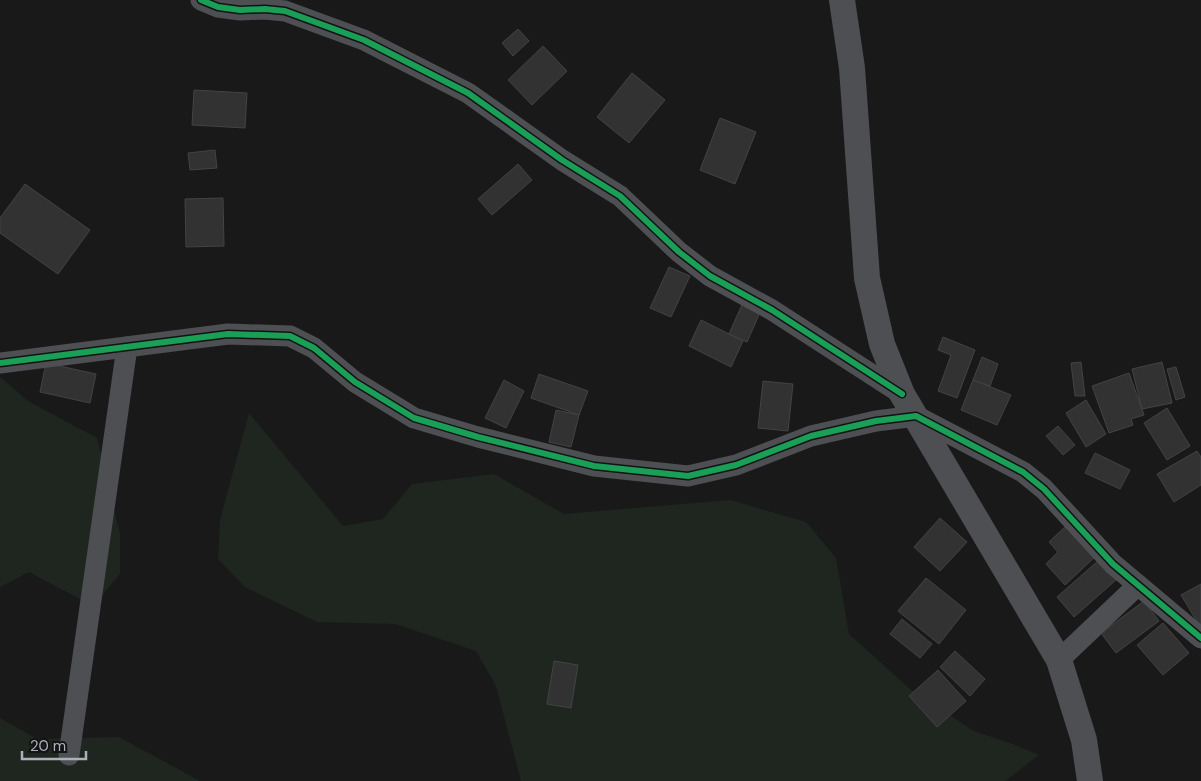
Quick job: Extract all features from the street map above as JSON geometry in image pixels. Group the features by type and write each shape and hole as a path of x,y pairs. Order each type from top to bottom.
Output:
{"street":[{"path":"201,0 218,7 240,10 265,9 285,11 364,40 468,92 562,160 620,196 678,252 710,276 772,310 902,394"},
{"path":"842,0 852,68 867,278 882,344 902,394 1059,660 1084,740 1090,781"},
{"path":"0,363 228,334 290,336 314,348 355,382 414,418 478,437 594,466 688,476 736,465 811,436 876,421 916,416 1023,472 1044,489 1113,564 1201,638"},
{"path":"70,756 127,347"},
{"path":"1059,660 1138,585"}],"shaded area":[{"path":"0,377 28,401 97,438 120,534 120,574 93,606 29,572 0,587"},
{"path":"249,413 343,526 383,519 412,484 494,474 564,514 730,500 806,522 836,558 849,634 910,689 974,731 1039,755 1005,781 521,781 496,686 476,651 395,624 317,622 245,587 218,559 220,520"},
{"path":"0,718 37,739 119,737 200,781 0,781"}],"building":[{"path":"518,29 529,41 513,56 502,43"},
{"path":"543,46 567,71 532,105 508,80"},
{"path":"632,73 665,100 629,143 597,117"},
{"path":"194,90 247,93 245,128 192,125"},
{"path":"720,118 756,132 735,184 700,170"},
{"path":"215,150 217,168 190,170 188,153"},
{"path":"518,164 532,180 492,215 478,199"},
{"path":"25,184 90,230 58,274 0,233 0,218"},
{"path":"223,198 224,246 186,247 185,199"},
{"path":"669,267 690,276 671,317 650,308"},
{"path":"744,300 762,308 747,342 729,334"},
{"path":"701,320 743,341 731,367 689,346"},
{"path":"943,337 975,350 957,398 938,391 951,355 938,350"},
{"path":"982,357 998,364 990,386 973,380"},
{"path":"1081,362 1085,396 1075,396 1071,363"},
{"path":"1162,362 1172,403 1142,409 1132,369"},
{"path":"46,363 96,374 90,403 40,392"},
{"path":"1176,367 1185,397 1176,400 1167,369"},
{"path":"1129,373 1144,415 1131,419 1133,425 1109,433 1092,386"},
{"path":"539,374 588,391 579,415 531,398"},
{"path":"504,380 524,391 506,428 485,418"},
{"path":"973,380 1011,395 997,425 961,410"},
{"path":"763,381 793,384 788,431 758,428"},
{"path":"1086,400 1106,434 1086,447 1066,413"},
{"path":"1167,408 1190,446 1167,460 1144,423"},
{"path":"556,410 579,415 571,447 549,442"},
{"path":"1058,426 1075,445 1063,455 1046,436"},
{"path":"1197,451 1201,457 1201,485 1174,502 1157,474"},
{"path":"1095,453 1130,470 1120,489 1085,473"},
{"path":"940,518 967,542 940,571 914,547"},
{"path":"1069,523 1098,554 1065,585 1046,564 1058,552 1049,542"},
{"path":"1099,560 1117,579 1074,617 1057,597"},
{"path":"926,578 966,610 939,644 898,611"},
{"path":"1201,584 1201,628 1181,595"},
{"path":"1144,601 1159,621 1116,653 1101,633"},
{"path":"902,619 932,644 920,658 890,634"},
{"path":"1163,623 1189,653 1163,675 1137,645"},
{"path":"955,651 985,679 970,696 940,667"},
{"path":"554,661 578,665 571,708 547,704"},
{"path":"938,670 966,701 937,727 909,696"}],"cycle path":[{"path":"201,0 218,7 240,10 265,9 285,11 364,40 468,93 562,160 620,196 679,252 710,276 772,310 902,394"},
{"path":"0,363 228,334 290,336 314,348 355,382 414,418 478,437 594,466 688,476 736,465 811,436 876,421 916,416 1023,472 1044,489 1113,564 1201,638"}]}
